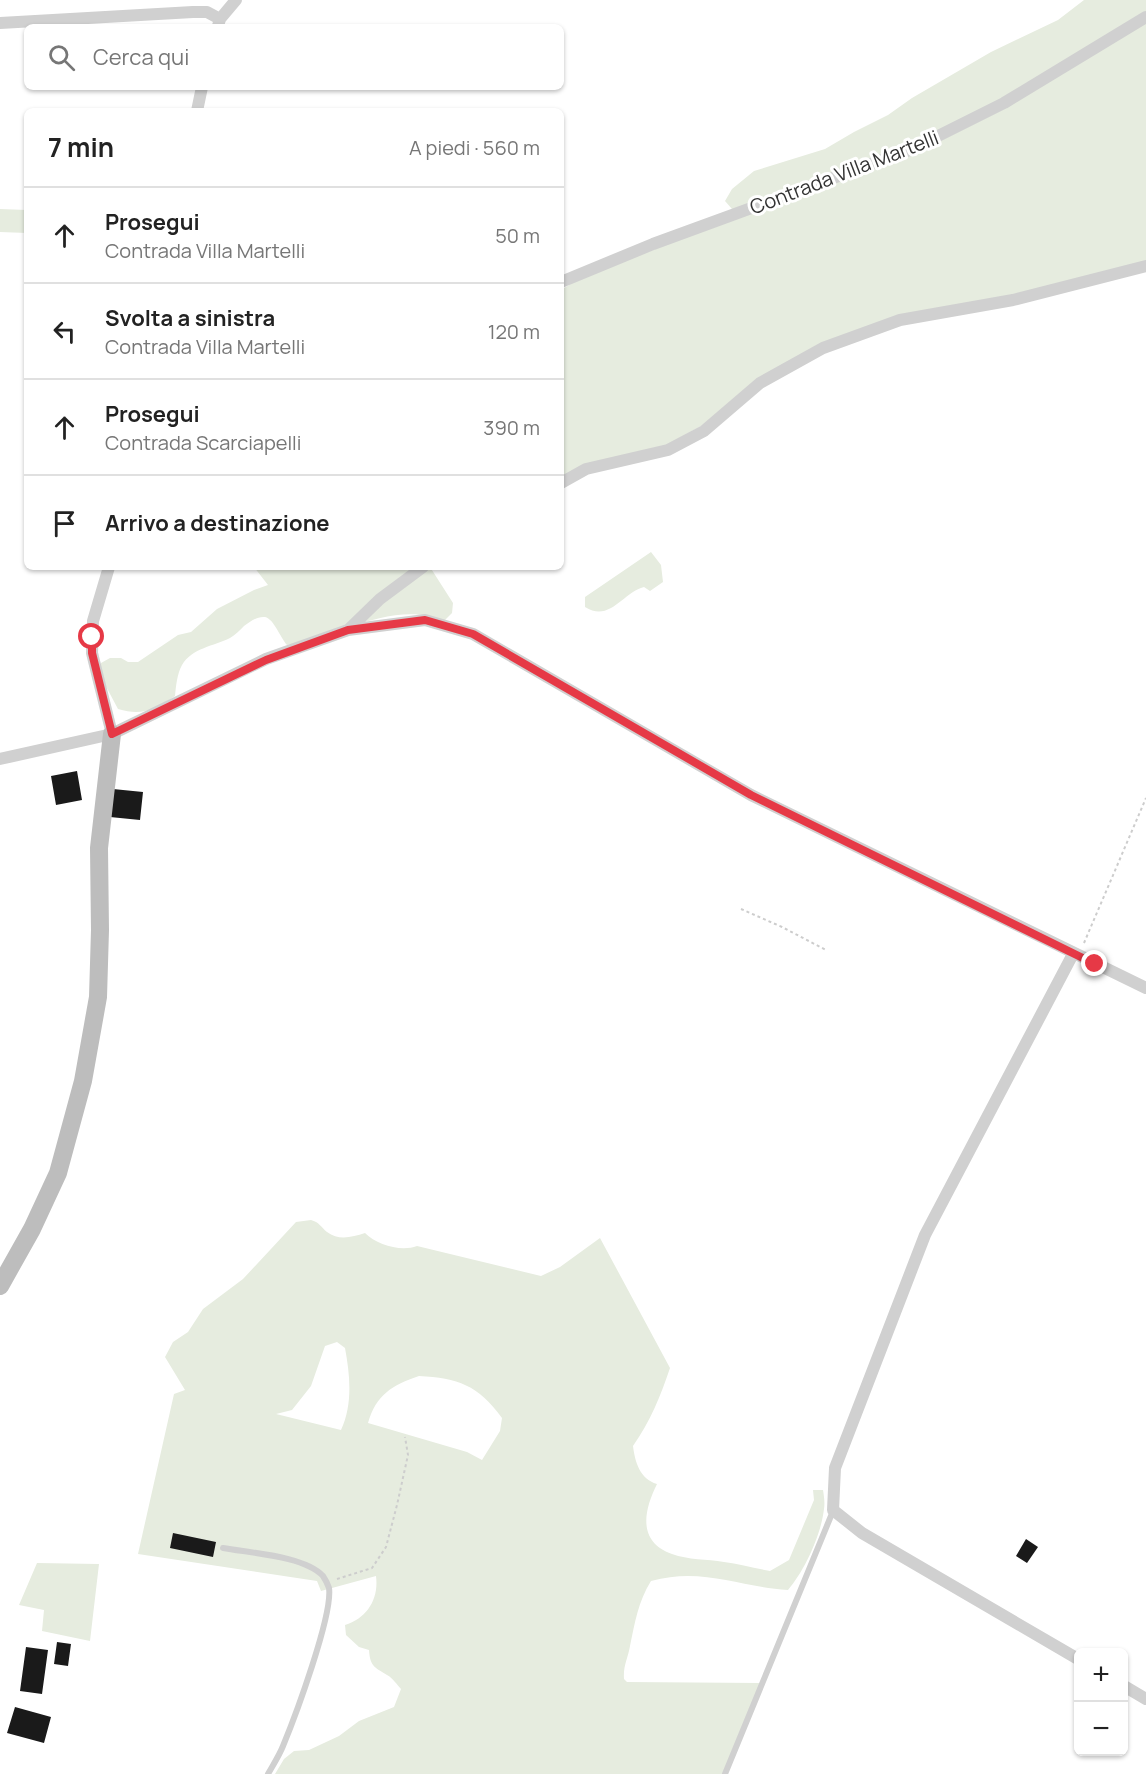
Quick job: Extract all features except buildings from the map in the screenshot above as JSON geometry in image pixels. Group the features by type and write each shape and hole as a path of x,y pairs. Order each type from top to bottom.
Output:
{"street":[{"path":"0,23 207,12 219,23 236,0"},
{"name":"Contrada Villa Martelli","path":"564,281 653,244 912,149 1004,103 1146,16"},
{"path":"198,108 201,90"},
{"path":"564,481 586,469 668,450 704,431 760,383 823,348 900,320 1013,300 1146,266"},
{"path":"0,1286 32,1228 58,1173 83,1081 98,997 99,848 112,734 92,653 93,621 108,570"},
{"path":"348,630 380,599 419,570"},
{"path":"0,759 112,734 266,660 348,630 425,620 473,634 751,795 1146,988"},
{"path":"1074,1657 862,1533 833,1510 835,1468 925,1235 1075,955"},
{"path":"1128,1688 1146,1699"}],"lane":[{"path":"725,1774 833,1510"},
{"path":"223,1548 291,1560 313,1568 324,1577 329,1589 323,1625 282,1747 268,1774"}],"path":[{"path":"1075,955 1146,798"},
{"path":"741,909 826,950"},
{"path":"326,1581 372,1568 382,1553 398,1505 408,1455 405,1437"}],"shaded area":[{"path":"1084,0 1146,0 1146,263 848,334 710,421 663,447 564,477 564,288 582,277 739,217 725,201 732,189 754,171 825,149 888,115 912,98 991,52 1058,20"},
{"path":"0,209 24,210 24,233 0,232"},
{"path":"651,552 661,565 663,582 650,591 644,587 636,590 609,609 594,611 585,607 585,597"},
{"path":"256,570 432,570 453,603 452,613 444,621 425,615 406,614 386,617 287,645 268,618 259,617 230,638 197,651 186,659 179,672 175,696 168,701 141,712 118,709 101,677 101,663 110,658 138,662 178,635 191,632 217,609 268,585"},
{"path":"314,1221 336,1237 350,1237 365,1233 376,1241 397,1248 417,1246 541,1276 560,1267 600,1238 670,1368 645,1427 633,1446 642,1474 657,1484 649,1505 646,1525 653,1542 661,1549 684,1557 770,1571 789,1560 814,1500 813,1490 823,1490 824,1509 816,1541 800,1573 788,1590 704,1577 670,1577 651,1581 640,1604 624,1670 624,1679 627,1682 760,1683 725,1774 275,1774 284,1759 294,1751 309,1750 339,1736 359,1721 394,1707 401,1689 391,1678 374,1666 370,1660 369,1650 359,1647 346,1635 345,1625 360,1618 370,1606 376,1592 376,1576 321,1591 317,1581 138,1554 174,1394 185,1390 165,1357 173,1342 188,1332 203,1309 243,1279 296,1222","holes":["337,1342 345,1348 349,1379 349,1400 341,1430 276,1414 292,1410 311,1386 325,1346","419,1376 456,1381 466,1385 484,1398 502,1418 500,1431 482,1460 467,1452 368,1423 371,1413 386,1392"]},
{"path":"37,1563 99,1564 90,1641 42,1631 44,1610 19,1605"}],"route":[{"path":"92,637 92,653 112,734 266,660 348,630 425,620 473,634 751,795 1095,964"}]}
